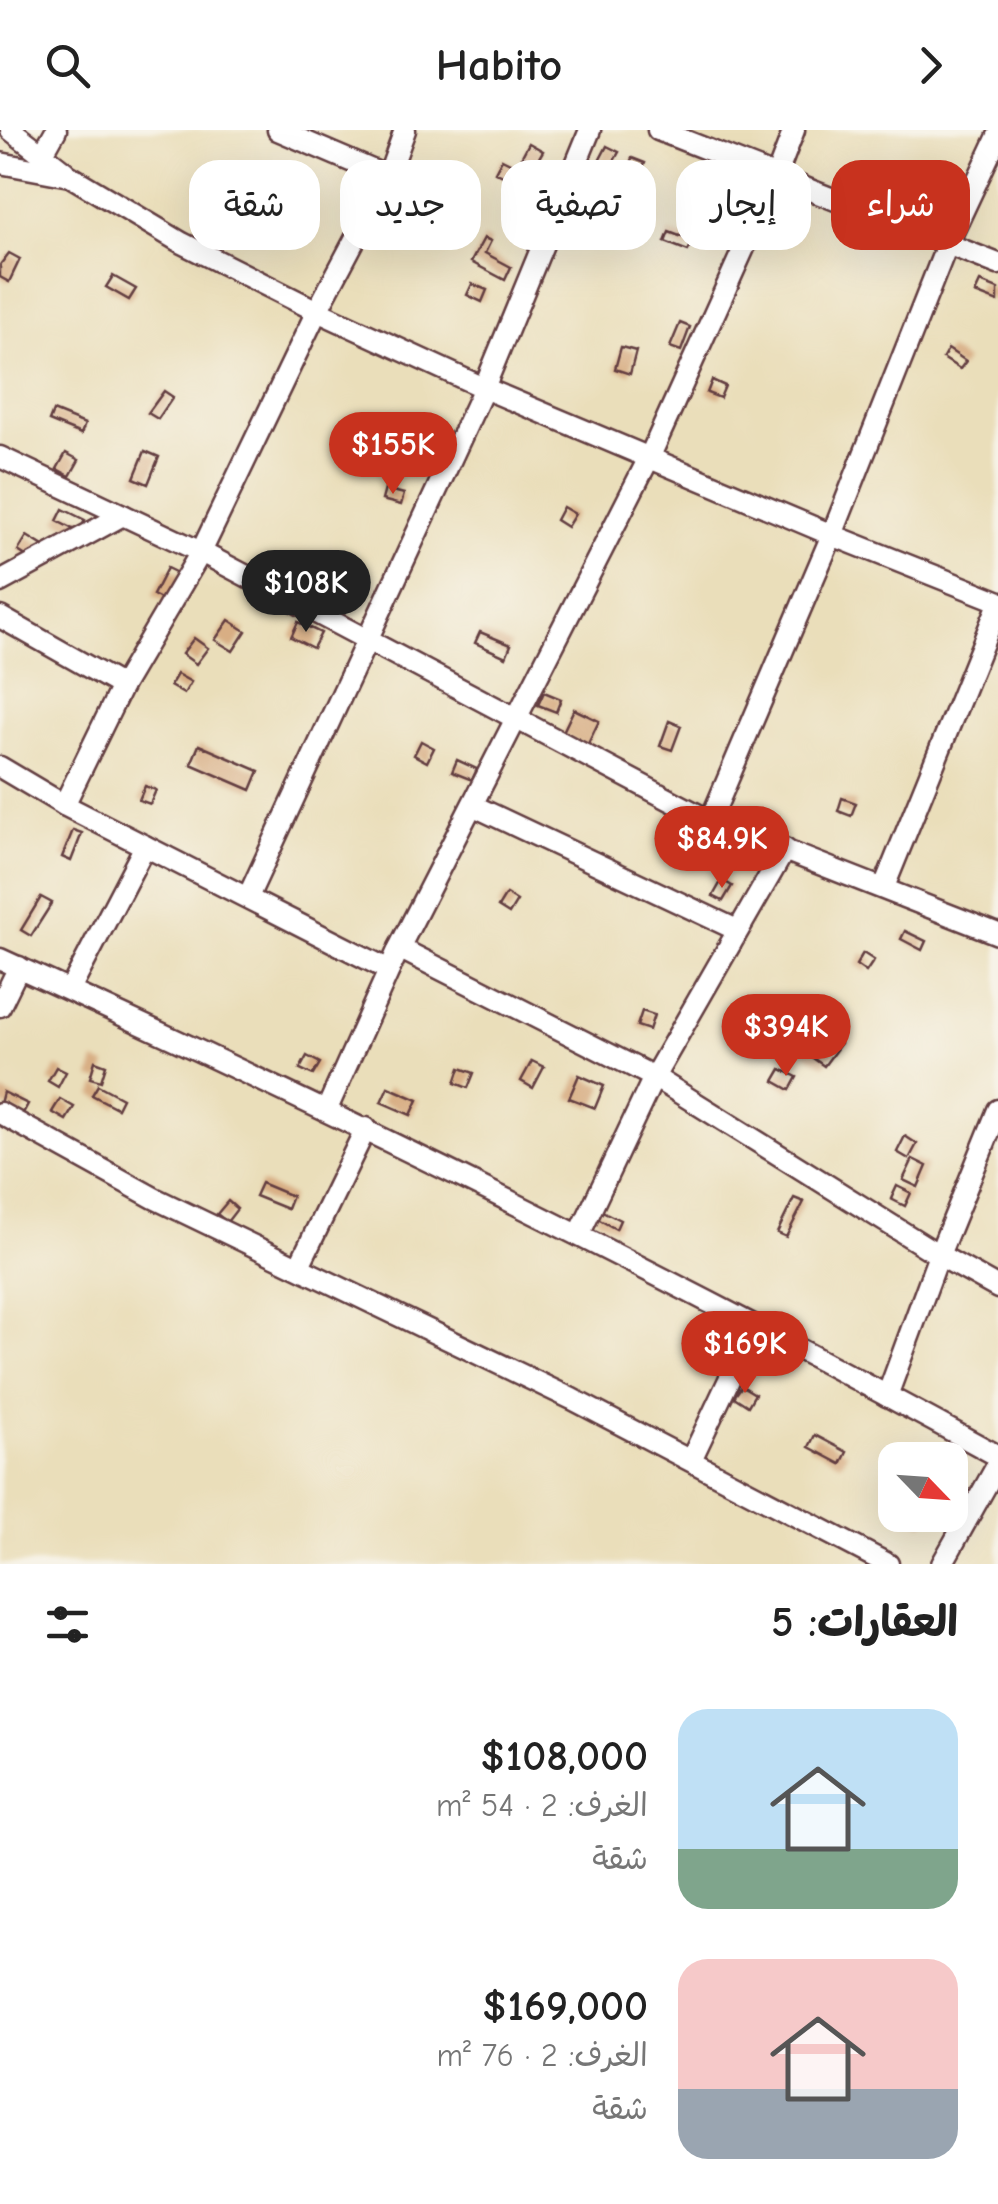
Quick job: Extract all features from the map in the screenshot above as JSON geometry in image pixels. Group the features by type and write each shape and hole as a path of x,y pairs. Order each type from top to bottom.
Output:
{"street":[{"path":"11,130 70,176 159,231 317,311 484,388 998,603 884,887"},
{"path":"42,155 56,130"},
{"path":"278,130 348,160"},
{"path":"394,160 405,130"},
{"path":"248,897 484,388 590,130"},
{"path":"658,130 733,160"},
{"path":"783,160 794,130"},
{"path":"970,196 998,136"},
{"path":"0,163 70,176"},
{"path":"64,805 122,686 201,552 349,250"},
{"path":"326,1108 388,970 650,456 743,250"},
{"path":"710,821 832,535 945,250"},
{"path":"960,250 998,264"},
{"path":"0,457 201,552 710,821 998,934"},
{"path":"0,582 123,515"},
{"path":"0,617 122,686"},
{"path":"0,767 64,805 388,970"},
{"path":"474,806 738,930"},
{"path":"70,990 145,846"},
{"path":"579,1235 654,1077 784,849"},
{"path":"400,948 654,1077 998,1288"},
{"path":"0,1006 9,963 326,1108 579,1235 998,1456"},
{"path":"888,1396 939,1255 998,1110"},
{"path":"0,1113 154,1198 691,1460 800,1521 888,1564"},
{"path":"299,1266 366,1128"},
{"path":"691,1460 754,1326"},
{"path":"942,1564 998,1464"}],"building":[{"path":"529,143 543,151 538,160 522,156"},
{"path":"607,146 619,152 614,160 600,160"},
{"path":"669,232 676,235 676,246 665,242"},
{"path":"484,238 491,241 485,253 511,267 505,280 471,262 481,250"},
{"path":"9,253 20,259 9,282 0,277 0,265"},
{"path":"113,276 136,289 129,300 106,287"},
{"path":"980,282 998,289 998,302 975,293"},
{"path":"472,284 487,290 482,302 467,295"},
{"path":"680,323 690,327 681,351 670,347"},
{"path":"621,347 636,351 630,374 615,369"},
{"path":"948,349 966,361 960,369 943,358"},
{"path":"712,380 725,386 720,398 707,393"},
{"path":"164,391 173,397 158,419 148,413"},
{"path":"53,411 85,424 81,434 49,421"},
{"path":"145,451 159,457 148,484 134,478"},
{"path":"66,453 79,460 70,476 57,469"},
{"path":"385,489 404,494 401,505 382,500"},
{"path":"563,507 575,514 567,527 556,520"},
{"path":"63,509 85,520 79,532 57,521"},
{"path":"27,536 43,546 34,561 18,551"},
{"path":"167,568 183,576 169,603 153,595"},
{"path":"229,620 246,631 233,651 215,640"},
{"path":"298,622 321,633 313,648 291,637"},
{"path":"480,632 511,645 506,657 475,643"},
{"path":"194,638 208,648 196,664 182,654"},
{"path":"177,674 191,682 184,694 170,686"},
{"path":"544,692 561,699 556,712 538,705"},
{"path":"574,709 599,721 587,746 562,734"},
{"path":"669,721 681,726 672,750 660,746"},
{"path":"421,741 434,748 427,762 414,755"},
{"path":"199,745 259,771 251,790 191,764"},
{"path":"457,760 477,769 472,780 452,772"},
{"path":"145,786 156,790 150,804 139,800"},
{"path":"842,798 856,803 851,816 838,811"},
{"path":"73,830 82,833 71,861 62,857"},
{"path":"722,880 732,886 723,901 713,896"},
{"path":"506,894 517,901 509,914 498,907"},
{"path":"41,897 52,903 31,936 21,930"},
{"path":"905,931 926,941 922,950 901,939"},
{"path":"863,953 874,960 866,972 856,965"},
{"path":"642,1011 654,1015 649,1030 637,1026"},
{"path":"819,1028 841,1043 824,1066 803,1051"},
{"path":"307,1056 320,1063 313,1075 300,1069"},
{"path":"95,1061 106,1065 101,1081 90,1078"},
{"path":"532,1061 544,1067 533,1088 521,1081"},
{"path":"56,1067 66,1072 58,1087 48,1081"},
{"path":"460,1068 474,1073 468,1088 455,1083"},
{"path":"781,1069 797,1077 790,1090 774,1081"},
{"path":"579,1075 604,1086 595,1108 569,1098"},
{"path":"98,1085 122,1098 117,1108 92,1095"},
{"path":"388,1087 418,1100 411,1115 381,1102"},
{"path":"3,1092 28,1104 22,1115 0,1104"},
{"path":"60,1099 74,1107 66,1120 52,1112"},
{"path":"905,1136 917,1144 909,1159 897,1152"},
{"path":"913,1159 927,1166 918,1187 903,1180"},
{"path":"261,1183 292,1196 287,1209 255,1196"},
{"path":"897,1186 911,1193 905,1206 891,1199"},
{"path":"794,1198 804,1202 786,1237 777,1233"},
{"path":"228,1201 237,1209 227,1222 217,1214"},
{"path":"600,1210 620,1220 616,1229 596,1218"},
{"path":"742,1386 755,1394 748,1406 734,1397"},
{"path":"815,1435 847,1452 841,1464 809,1447"}]}
